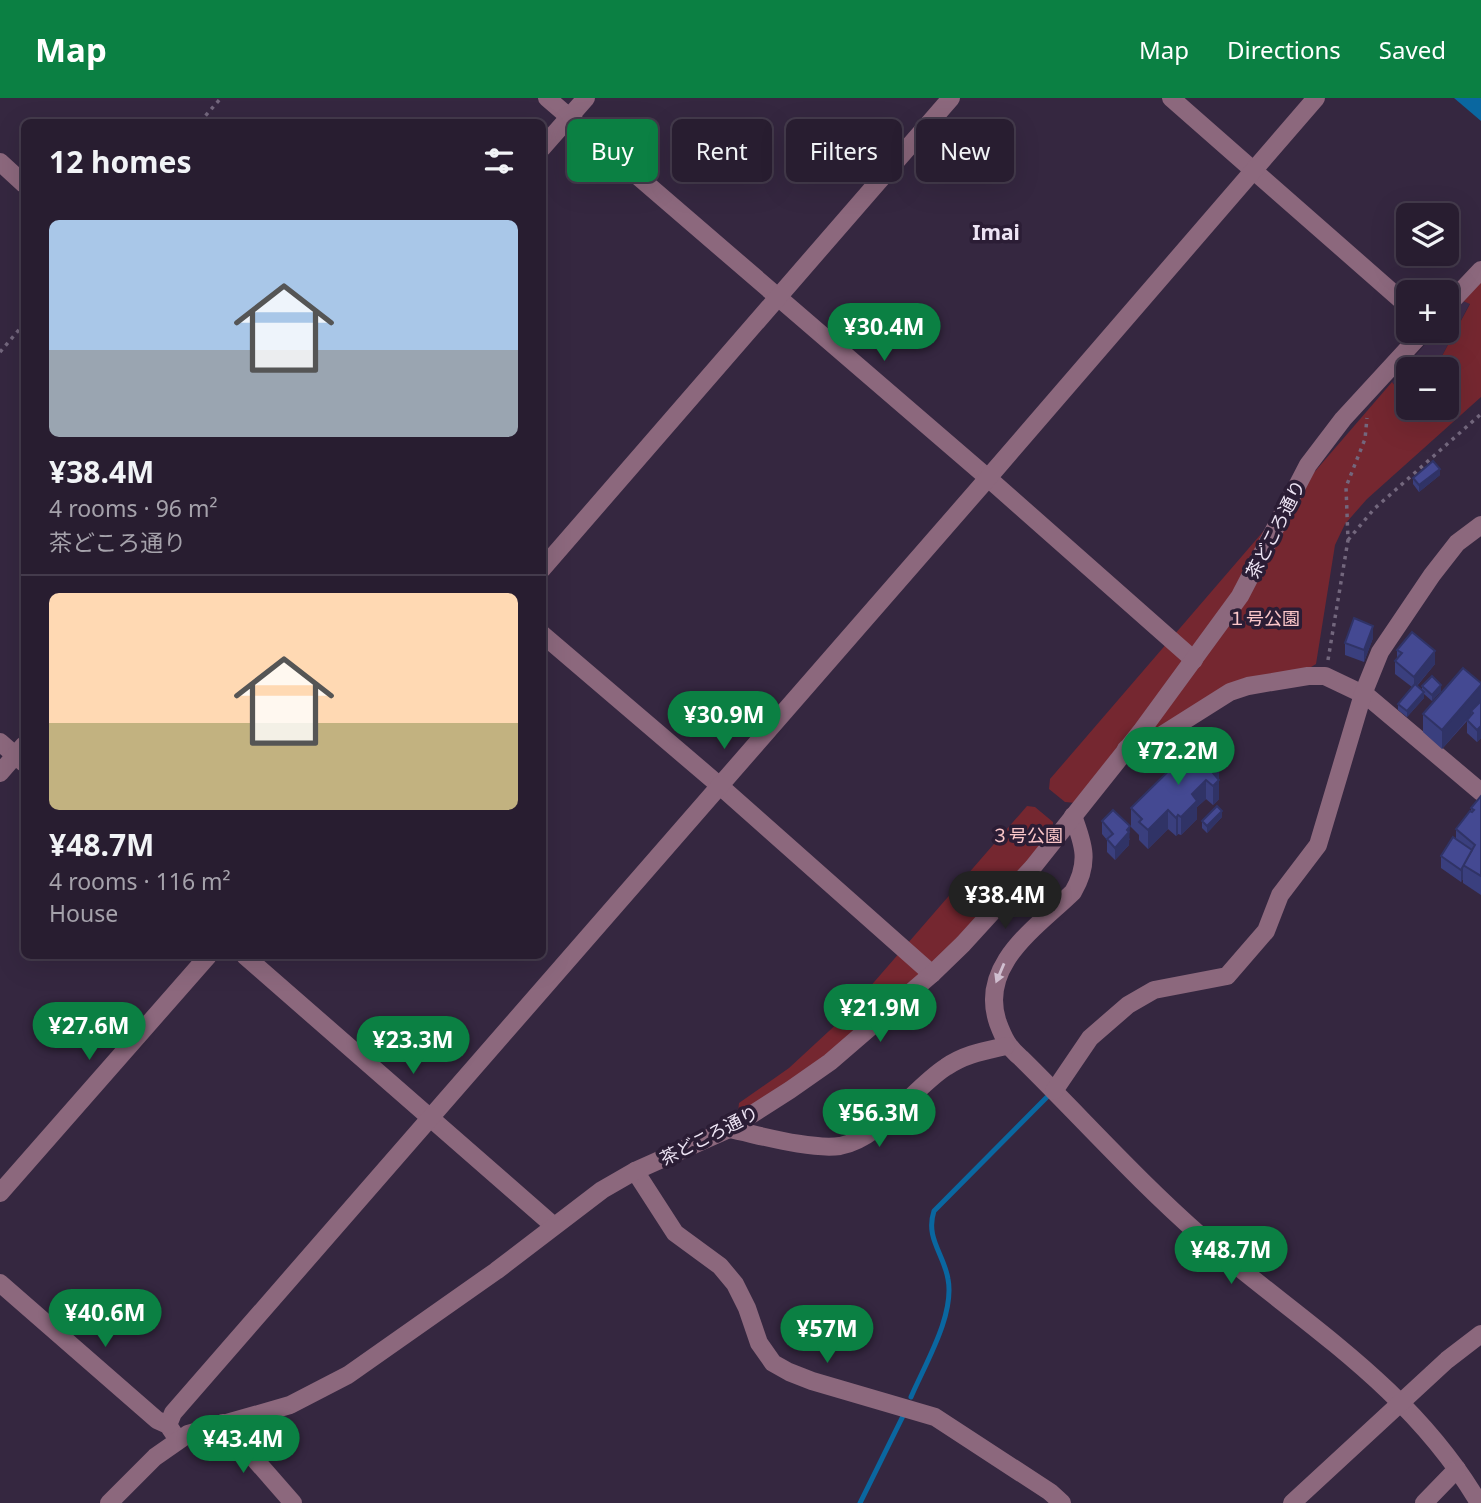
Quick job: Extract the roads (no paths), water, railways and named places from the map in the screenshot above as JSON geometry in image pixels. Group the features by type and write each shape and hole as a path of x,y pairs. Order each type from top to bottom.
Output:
{"street":[{"path":"547,98 988,478 1194,660"},
{"path":"546,143 586,98"},
{"path":"546,564 951,98"},
{"path":"1171,98 1396,296"},
{"path":"173,1433 173,1413 1316,98"},
{"path":"0,162 21,181"},
{"path":"1459,293 1481,270"},
{"name":"茶どころ通り","path":"109,1503 155,1457 173,1433 197,1430 290,1405 348,1375 496,1270 602,1190 635,1171 729,1129 830,1062 932,974 1033,867 1194,660 1241,596 1308,466 1364,394 1413,343"},
{"path":"1055,1091 1090,1038 1128,1005 1154,990 1227,976 1266,931 1280,895 1318,845 1363,694 1380,652 1432,575 1458,544 1481,525"},
{"path":"546,637 720,786 932,974"},
{"path":"1126,749 1146,745 1230,692 1248,685 1325,676 1363,694 1481,792"},
{"path":"0,742 21,754"},
{"path":"0,773 21,756"},
{"path":"1073,816 1083,842 1083,869 1079,881 1073,892 1009,953 997,975 993,993 994,1011 1006,1046 1055,1091 1192,1228 1361,1364 1401,1402 1429,1432 1479,1503"},
{"path":"0,1193 205,959"},
{"path":"249,959 554,1226"},
{"path":"729,1129 818,1146 849,1144 876,1128 944,1068 967,1054 1006,1046"},
{"path":"635,1171 675,1233 720,1266 735,1284 759,1343 773,1363 812,1381 935,1417 1050,1492 1062,1503"},
{"path":"0,1283 173,1433"},
{"path":"1292,1503 1447,1360 1481,1334"},
{"path":"223,1423 293,1503"},
{"path":"1424,1503 1457,1469"}],"water":[{"path":"1454,98 1481,98 1481,121"}],"waterway":[{"path":"911,1397 943,1323 949,1293 946,1270 933,1238 934,1211 1047,1097"},
{"path":"860,1503 903,1416"}],"district":[{"name":"Imai","path":"996,232"}],"park label":[{"name":"１号公園","path":"1264,618"},
{"name":"３号公園","path":"1027,835"}]}
